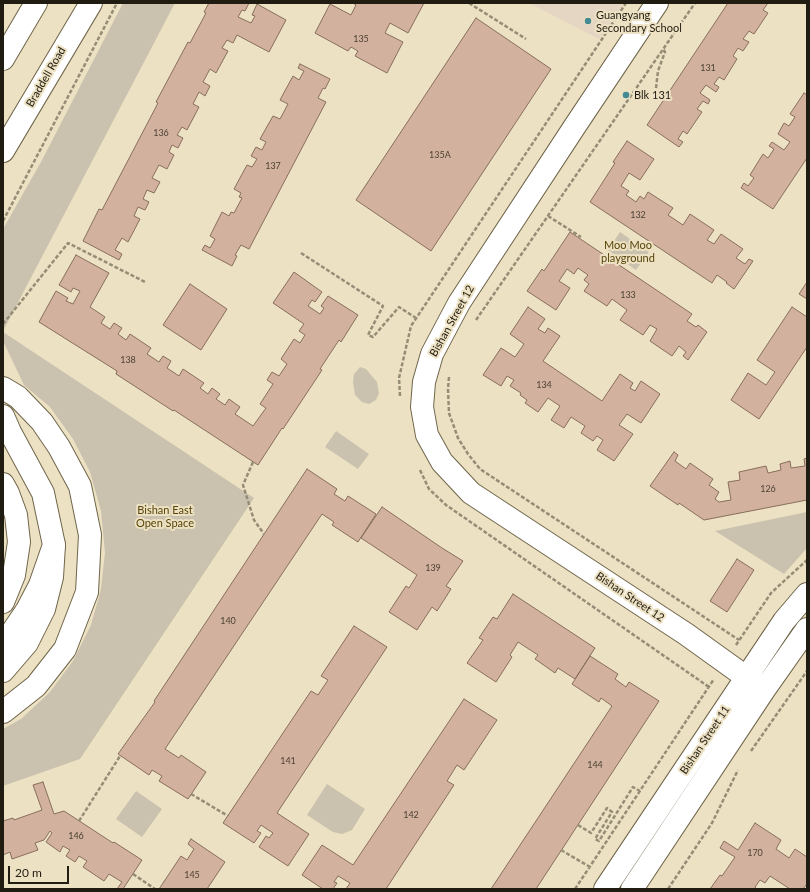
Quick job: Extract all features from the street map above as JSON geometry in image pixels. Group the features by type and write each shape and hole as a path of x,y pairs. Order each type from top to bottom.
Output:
{"main road":[{"path":"3,59 36,3"},
{"name":"Braddell Road","path":"3,151 91,3"},
{"name":"Bishan Street 12","path":"657,3 575,126 460,304 432,354 424,382 422,407 427,435 442,462 472,493 686,634 756,683"},
{"path":"3,388 18,397 42,422 59,447 80,486 90,535 87,592 65,649 36,686 3,712"},
{"path":"3,416 43,493 54,545 52,577 44,609 27,643 3,671"},
{"path":"3,484 16,515 19,542 14,575 3,602"},
{"path":"3,643 27,610 40,585 54,545"},
{"name":"Bishan Street 11","path":"632,889 756,683 784,621 807,594"},
{"name":"Bishan Street 11","path":"605,889 756,683 807,629"}],"path":[{"path":"3,221 117,3"},
{"path":"469,3 526,38"},
{"path":"400,401 399,378 411,326 626,3"},
{"path":"474,322 694,3"},
{"path":"656,88 658,70 665,52 663,48"},
{"path":"548,216 581,237"},
{"path":"3,324 68,243 145,282"},
{"path":"301,253 383,306 368,335 373,338 399,307 416,318"},
{"path":"450,375 448,389 449,414 458,438 468,454 480,468 739,640"},
{"path":"253,462 243,485 254,520 264,534"},
{"path":"418,464 429,489 446,505 709,686"},
{"path":"575,889 770,593 807,560"},
{"path":"751,751 807,671"},
{"path":"79,821 120,756"},
{"path":"668,889 712,822 742,764"},
{"path":"578,825 591,833 607,808 612,812 595,839 599,841 633,787 640,791"},
{"path":"191,794 228,816"},
{"path":"561,850 590,867"},
{"path":"133,874 155,889"}],"shaded area":[{"name":"Guangyang Secondary School","path":"529,3 624,3 599,39"}],"green space":[{"path":"123,3 175,3 3,331 3,229 41,162"},
{"name":"Moo Moo playground","path":"620,232 649,252 636,270 608,250"},
{"name":"Bishan East Open Space","path":"3,332 254,498 80,759 3,786 3,729 21,719 50,692 73,661 91,625 101,589 105,553 101,511 90,472 73,439 50,407 24,385 3,341"},
{"path":"360,367 366,369 377,382 379,393 376,400 369,404 362,402 355,395 353,382 354,374"},
{"path":"336,431 369,454 358,469 325,447"},
{"path":"807,512 807,548 784,574 715,531"},
{"path":"327,784 365,809 352,830 342,834 333,832 307,815"},
{"path":"136,791 162,809 142,837 116,819"}],"building":[{"path":"209,3 249,3 245,11 242,10 238,17 251,23 255,16 252,15 257,4 286,20 269,52 237,35 233,43 227,40 222,48 228,51 216,73 210,69 203,82 210,86 205,96 199,92 193,104 199,107 187,130 182,127 177,135 183,138 178,148 172,145 169,152 174,155 167,169 159,165 152,178 160,182 154,193 147,190 143,199 149,202 145,210 138,207 134,216 140,219 128,242 122,238 115,250 122,254 119,260 83,241 99,209 102,210 158,103 156,102 188,42 190,43 206,13 204,12"},
{"path":"353,3 424,3 408,33 390,23 385,33 403,42 387,73 355,56 358,51 351,47 348,51 315,33 330,4 351,15 356,5"},
{"path":"728,3 768,3 763,10 768,13 754,34 749,31 743,39 749,42 743,51 738,48 733,56 737,59 724,80 719,77 714,84 719,87 716,92 706,85 700,93 710,100 708,104 703,101 697,109 702,112 687,134 683,131 678,139 683,142 679,147 647,125"},
{"path":"476,18 551,69 431,251 356,200"},
{"path":"300,64 330,79 318,98 326,102 249,249 241,245 235,255 237,256 232,266 202,250 205,245 210,248 215,239 210,236 222,212 229,216 231,212 234,213 242,198 239,197 241,193 234,189 247,165 252,167 257,159 251,156 256,147 262,150 266,142 260,139 273,116 280,119 288,104 280,100 293,76 299,80 304,71 298,68"},
{"path":"804,93 807,95 807,158 773,209 741,188 744,183 748,186 754,178 750,175 763,154 768,158 774,149 769,146 772,142 784,150 790,142 778,134 784,123 789,126 795,117 790,114"},
{"path":"627,141 654,159 640,180 629,173 621,186 629,191 626,195 636,202 640,196 644,199 648,192 673,208 668,215 683,225 690,214 714,230 707,240 714,244 721,234 743,249 736,258 745,264 749,259 753,261 734,289 717,275 712,283 590,202"},
{"path":"570,232 692,314 687,321 696,327 698,325 707,332 688,360 683,356 686,352 679,346 672,356 650,341 657,329 650,325 643,335 620,320 627,310 612,299 607,306 584,291 589,284 584,280 588,275 578,268 574,274 567,269 559,281 570,288 556,310 527,291 542,269 544,271"},
{"path":"76,255 109,273 90,307 105,317 101,323 110,329 114,323 122,328 118,334 126,340 130,334 151,348 147,354 159,362 163,356 171,361 167,368 179,376 183,369 204,383 200,388 208,394 212,388 220,394 216,399 225,405 229,399 240,407 235,414 253,426 266,408 260,404 273,384 267,380 272,372 279,376 287,364 281,359 294,339 300,343 305,335 299,331 304,324 273,303 294,272 322,292 315,302 312,300 308,306 320,314 324,308 321,306 328,296 358,315 341,342 339,340 320,369 322,370 258,465 116,374 117,371 39,322 56,291 68,298 66,301 73,304 80,291 73,288 71,292 59,285"},
{"path":"807,282 807,299 799,294"},
{"path":"190,284 227,309 201,350 163,325"},
{"path":"528,307 545,319 538,329 545,333 548,328 560,336 543,361 602,401 620,374 633,383 630,388 635,391 641,381 660,394 641,423 627,414 619,425 633,434 614,461 597,450 603,440 597,436 593,441 581,433 585,426 571,417 564,428 551,420 560,406 548,398 538,412 525,403 527,400 520,395 521,393 510,386 514,380 507,376 501,386 483,375 501,348 515,357 524,344 510,334"},
{"path":"792,307 807,317 807,347 759,419 731,400 748,373 766,385 775,372 757,360"},
{"path":"674,452 678,455 675,461 686,469 690,463 713,479 709,485 719,492 715,499 719,502 731,500 728,482 740,480 739,472 766,466 768,473 781,470 780,464 790,461 791,468 805,466 804,459 807,458 807,500 704,520 650,486"},
{"path":"307,469 337,489 334,494 345,501 348,496 376,514 358,542 332,525 334,522 322,514 165,749 179,758 181,755 206,772 188,799 159,781 162,776 152,770 149,775 118,754 155,702 154,701"},
{"path":"382,507 463,561 446,586 451,589 437,611 432,607 417,630 389,612 406,586 409,588 417,575 361,538"},
{"path":"737,559 754,570 727,612 710,601"},
{"path":"513,594 595,648 575,679 558,668 555,673 535,659 538,655 518,642 510,655 512,657 496,682 467,663 483,640 479,638 493,617 497,619"},
{"path":"354,626 387,647 277,813 309,834 288,866 259,847 266,836 269,838 273,833 261,825 257,831 261,833 254,843 223,823 311,691 318,695 328,680 321,676"},
{"path":"590,656 618,674 615,679 626,687 629,682 659,701 536,889 491,889 612,706 601,698 599,702 572,684"},
{"path":"464,699 497,720 464,770 457,765 447,781 454,785 386,889 346,889 350,883 338,876 334,882 337,883 333,889 323,889 302,875 322,845 353,865"},
{"path":"43,782 54,814 64,811 142,860 123,889 117,889 122,882 109,874 104,881 83,867 87,861 79,856 75,862 66,856 70,850 63,846 60,852 46,842 52,833 50,831 44,840 35,843 38,850 12,859 10,852 3,855 3,821 13,818 14,820 42,810 33,785"},
{"path":"755,823 781,840 776,849 789,858 795,849 807,857 807,884 803,889 790,889 770,876 765,883 760,880 755,887 757,889 710,889 720,875 722,876 735,857 720,848 724,841 738,850"},
{"path":"191,839 225,862 207,889 159,889 181,856 187,860 194,849 188,844"}],"place":[{"name":"Guangyang Secondary School","path":"588,21"},
{"name":"Blk 131","path":"626,95"}]}
